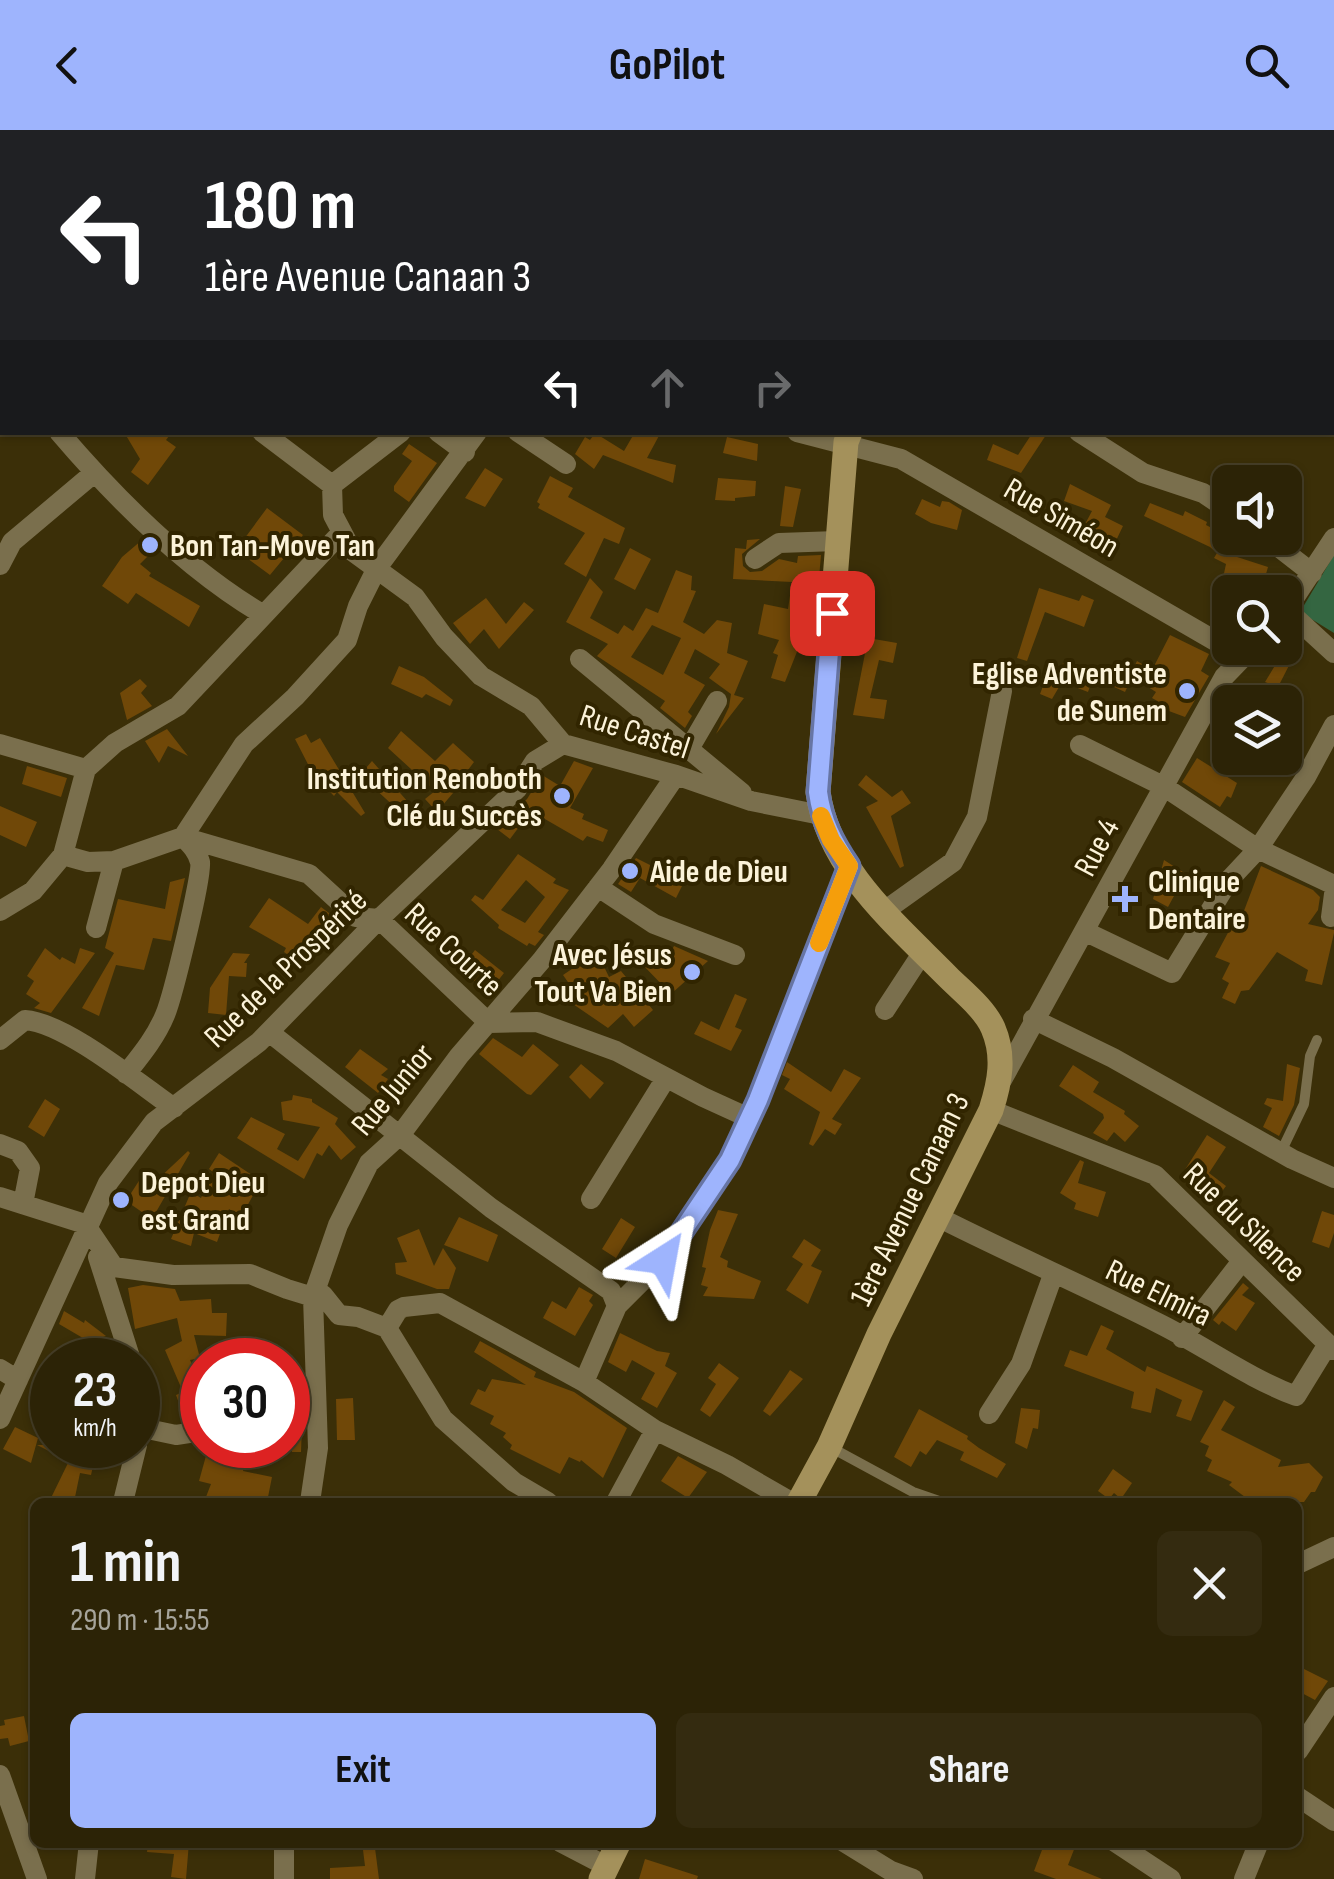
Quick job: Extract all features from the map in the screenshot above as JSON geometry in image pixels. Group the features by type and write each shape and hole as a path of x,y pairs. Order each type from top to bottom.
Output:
{"main road":[{"name":"1ère Avenue Canaan 3","path":"801,1498 829,1447 878,1334 991,1110 1001,1082 1000,1054 987,1016 884,912 831,840 821,816 818,792 848,437"},
{"path":"604,1873 616,1848"}],"street":[{"path":"62,435 94,473 224,592 262,614"},
{"path":"266,435 332,485"},
{"path":"332,485 397,435"},
{"path":"442,435 466,452"},
{"path":"64,855 88,862 114,862 182,837 244,744 348,640 358,606 377,568 475,435"},
{"path":"522,435 566,464"},
{"path":"1084,435 1143,473 1212,499"},
{"name":"Rue Siméon","path":"848,437 901,459 1212,632"},
{"path":"0,565 12,542 94,473"},
{"path":"0,911 32,891 64,855 86,769 115,743 178,706 342,532 333,515 332,485"},
{"name":"Rue Castel","path":"342,532 352,552 415,597 444,637 480,676 531,706 563,744 676,775 751,801 821,816"},
{"path":"1302,588 1334,538"},
{"path":"755,559 778,543 837,541"},
{"path":"1289,555 1312,573"},
{"path":"1302,625 1334,653"},
{"path":"580,659 751,801"},
{"name":"Rue 4","path":"1001,1082 1163,786 1224,678 1236,665"},
{"path":"884,912 954,862 977,817 1002,691"},
{"path":"688,749 717,701"},
{"path":"1084,931 1172,972 1229,880 1258,849 1306,777 1334,725"},
{"path":"0,744 86,769"},
{"name":"Rue de la Prospérité","path":"0,1419 9,1374 108,1183 154,1122 269,1032 380,919 517,789 535,761 563,744"},
{"path":"1080,745 1163,786 1258,849 1334,885"},
{"name":"Rue Junior","path":"311,1498 318,1448 313,1297 338,1225 370,1163 402,1134 459,1056 598,887 676,775"},
{"path":"126,1074 156,1035 167,1012 198,889 200,863 195,848 182,837"},
{"name":"Rue Courte","path":"182,837 309,874 356,917 380,919 489,1023 536,1022 616,1051 749,1118"},
{"path":"96,928 114,862"},
{"path":"584,1382 618,1306 663,1260 730,1160 849,866"},
{"path":"598,887 654,924 735,954"},
{"path":"1331,917 1334,894"},
{"path":"885,1010 924,952"},
{"path":"0,1040 29,1019 78,1042 174,1108"},
{"path":"1033,1020 1113,1058 1334,1178"},
{"path":"269,1032 491,1208 612,1291 618,1306"},
{"path":"590,1198 666,1078"},
{"name":"Rue du Silence","path":"991,1110 1155,1176 1331,1347"},
{"path":"0,1144 18,1151 30,1168 24,1204"},
{"path":"0,1197 88,1226 114,1267 173,1275 250,1274 313,1297 323,1295 339,1315 358,1317 387,1328 443,1420 514,1482 541,1498"},
{"name":"Rue Elmira","path":"938,1217 1164,1326 1259,1382 1296,1396 1331,1347"},
{"path":"88,1226 125,1338"},
{"path":"1182,1338 1242,1260"},
{"path":"988,1414 1020,1364 1052,1275"},
{"path":"387,1328 404,1307 440,1303 584,1382 655,1430 727,1464 784,1498"},
{"path":"618,1498 655,1430"},
{"path":"125,1498 132,1468"},
{"path":"506,1498 514,1482"},
{"path":"1302,1562 1334,1548"},
{"path":"1302,1745 1334,1697"},
{"path":"0,1775 36,1879"},
{"path":"1302,1801 1334,1821"},
{"path":"85,1879 88,1848"},
{"path":"284,1848 284,1879"},
{"path":"569,1848 604,1873"},
{"path":"854,1848 891,1871 913,1879"},
{"path":"1124,1848 1171,1879"},
{"path":"1244,1879 1257,1848"}],"lane":[{"path":"1281,1152 1304,1104 1310,1056 1317,1040"},
{"path":"829,1447 930,1498"}],"green space":[{"path":"1334,555 1334,633 1302,613"}],"building":[{"path":"126,435 170,435 166,440 176,447 148,485 131,472 140,459"},
{"path":"594,435 624,451 633,435 659,435 647,458 676,465 673,483 603,455 594,469 575,454 585,437 590,440"},
{"path":"1031,435 1046,435 1021,473 987,460 993,444 1018,455"},
{"path":"727,437 758,444 757,461 723,453"},
{"path":"409,444 437,463 409,502 394,491 394,486 412,461 402,454"},
{"path":"485,468 503,479 485,507 465,498"},
{"path":"550,476 573,488 568,497 625,528 619,544 604,538 586,577 564,564 585,533 538,508 537,502"},
{"path":"718,478 756,481 755,496 715,500"},
{"path":"1070,484 1111,505 1105,517 1123,526 1112,549 1098,542 1102,534 1084,526 1092,511 1064,501"},
{"path":"785,486 801,489 793,527 780,526"},
{"path":"922,499 940,507 942,501 949,502 962,510 957,530 915,514"},
{"path":"1150,503 1183,516 1185,511 1212,528 1212,549 1210,547 1144,516"},
{"path":"267,508 303,535 270,575 236,550"},
{"path":"760,539 742,554 743,566 750,572 762,571 779,559 797,563 798,556 821,555 814,636 804,634 785,682 771,678 778,655 773,653 779,640 758,634 764,604 788,609 792,582 733,579 735,548 746,549 747,540"},
{"path":"142,540 154,550 140,564 151,573 149,576 200,606 189,627 136,593 128,604 102,586 122,557"},
{"path":"630,548 651,559 635,590 614,579"},
{"path":"1235,555 1268,567 1266,575 1224,575 1226,564 1214,558"},
{"path":"676,570 692,576 691,590 696,591 683,622 704,634 717,620 732,623 727,653 748,661 734,695 744,698 716,734 731,694 709,678 720,664 695,649 684,673 705,685 688,712 692,716 685,728 660,708 665,701 597,656 608,644 566,622 590,578 603,592 590,618 618,634 624,625 633,631 646,608 658,613","holes":["652,625 681,638 663,675 631,657"]},
{"path":"1039,588 1079,601 1082,595 1094,600 1084,627 1045,612 1027,661 1017,658"},
{"path":"486,598 506,624 524,602 534,610 499,649 484,629 470,644 453,623"},
{"path":"1170,635 1209,654 1201,671 1209,676 1185,717 1158,707 1161,703 1152,698 1156,692 1132,677 1125,692 1101,681 1105,668 1130,675 1137,661 1152,670"},
{"path":"868,638 897,643 893,663 879,660 870,698 887,700 884,719 853,715"},
{"path":"1063,663 1094,675 1088,692 1062,682 1052,699 1040,694 1049,670 1060,676"},
{"path":"1275,665 1289,665 1279,685 1265,682"},
{"path":"399,666 424,677 453,700 450,706 391,684"},
{"path":"140,679 147,686 141,693 152,706 127,720 120,693"},
{"path":"167,729 188,756 168,746 159,763 145,741"},
{"path":"401,731 435,761 453,743 474,762 437,812 425,799 435,791 388,748"},
{"path":"306,734 311,743 320,738 365,813 361,816 313,774 295,739"},
{"path":"1197,758 1212,767 1212,775 1224,775 1237,783 1231,798 1227,796 1220,807 1182,782"},
{"path":"372,761 408,802 398,810 360,775"},
{"path":"574,761 593,768 570,808 584,814 582,819 608,830 603,842 587,836 583,841 531,811 510,839 497,829 527,799 542,775 560,786"},
{"path":"27,766 67,778 61,797 22,784"},
{"path":"866,775 892,797 902,790 911,803 891,816 904,866 900,868 866,807 878,801 858,785"},
{"path":"0,806 37,822 26,847 0,835"},
{"path":"518,854 556,879 553,883 569,890 538,932 544,935 535,946 527,946 498,928 471,900 475,895 483,900","holes":["526,880 545,897 525,923 501,910"]},
{"path":"636,858 684,882 676,898 640,878 631,892 618,884"},
{"path":"1164,860 1186,874 1168,907 1153,899"},
{"path":"1261,866 1313,890 1320,897 1318,910 1308,924 1334,933 1322,985 1305,981 1308,970 1277,952 1249,990 1241,991 1235,1004 1222,998 1229,983 1222,979 1230,963 1215,957 1231,927 1219,923 1227,910 1242,916"},
{"path":"185,878 171,941 153,938 144,970 116,965 99,1016 82,1008 114,953 105,948 118,899 165,909 170,882"},
{"path":"269,898 308,924 321,907 333,916 300,963 284,952 286,948 249,927"},
{"path":"674,946 708,961 671,994 639,961 657,952 666,961"},
{"path":"45,948 60,960 62,957 75,964 80,948 95,953 51,1013 34,1008 40,1003 26,994 34,981 27,976"},
{"path":"475,950 504,973 489,992 460,970"},
{"path":"597,952 609,977 621,971 653,1010 634,1027 623,1014 608,1028 570,1002 577,995 563,975"},
{"path":"233,953 250,954 244,963 246,977 229,976 226,1015 208,1013 210,988"},
{"path":"735,994 747,999 735,1027 742,1030 731,1051 694,1034 701,1021 719,1030"},
{"path":"493,1038 522,1057 533,1044 559,1065 531,1095 527,1094 479,1054"},
{"path":"360,1049 388,1069 381,1075 388,1079 378,1093 345,1067"},
{"path":"787,1062 831,1092 844,1069 861,1078 832,1119 842,1124 835,1135 825,1129 813,1146 809,1144 820,1112 784,1089 790,1079 782,1075"},
{"path":"581,1064 604,1083 590,1099 569,1077"},
{"path":"1287,1064 1300,1068 1294,1105 1279,1136 1263,1127 1272,1108 1264,1104 1267,1098 1283,1101"},
{"path":"1073,1065 1099,1082 1093,1092 1125,1111 1139,1126 1125,1142 1114,1132 1107,1141 1093,1133 1103,1114 1059,1086"},
{"path":"293,1095 312,1099 338,1118 335,1124 356,1147 341,1160 329,1145 322,1156 317,1153 304,1179 237,1138 251,1117 285,1134 277,1149 298,1161 320,1127 283,1120 281,1102 292,1100"},
{"path":"45,1099 60,1109 44,1137 28,1127"},
{"path":"1207,1135 1226,1147 1209,1173 1226,1186 1217,1198 1181,1176"},
{"path":"188,1151 152,1219 126,1201 144,1173 156,1181"},
{"path":"219,1153 261,1181 241,1217 229,1209 217,1242 194,1233 191,1246 171,1239 191,1192 201,1198 213,1172 209,1169"},
{"path":"1080,1160 1084,1162 1078,1183 1106,1192 1098,1217 1074,1209 1076,1203 1060,1193"},
{"path":"718,1210 738,1214 720,1257 728,1261 727,1267 761,1281 754,1299 703,1296 708,1287 701,1285 706,1268 702,1267"},
{"path":"1322,1211 1334,1215 1329,1248 1312,1242"},
{"path":"459,1217 498,1235 488,1262 444,1245"},
{"path":"621,1218 635,1227 616,1258 602,1249"},
{"path":"419,1229 434,1266 443,1248 456,1268 449,1289 437,1289 396,1274 395,1263 407,1262 397,1238"},
{"path":"804,1239 821,1250 811,1266 822,1271 808,1304 786,1290 803,1264 792,1257"},
{"path":"1243,1283 1249,1288 1242,1295 1255,1303 1236,1331 1213,1320"},
{"path":"143,1285 175,1289 180,1301 211,1299 212,1313 227,1313 226,1336 181,1338 177,1318 135,1329 128,1288"},
{"path":"579,1287 593,1295 589,1301 593,1305 575,1336 543,1318 552,1301 566,1309"},
{"path":"64,1311 84,1323 85,1320 106,1336 83,1338 59,1324"},
{"path":"1101,1325 1114,1331 1106,1349 1145,1372 1147,1366 1203,1391 1191,1421 1176,1416 1182,1400 1156,1388 1151,1413 1131,1408 1134,1392 1064,1366 1070,1350 1087,1356"},
{"path":"620,1333 670,1353 665,1366 677,1373 657,1408 641,1399 655,1373 632,1360 626,1372 608,1362"},
{"path":"480,1341 536,1372 534,1377 574,1392 627,1428 603,1478 581,1460 569,1457 560,1474 510,1449 512,1445 503,1437 506,1433 490,1424 494,1416 470,1404 478,1389 485,1392 492,1379 526,1385 474,1352"},
{"path":"180,1342 180,1385 165,1350"},
{"path":"719,1363 739,1378 710,1417 700,1410 716,1384 708,1378"},
{"path":"790,1370 803,1379 770,1416 763,1411"},
{"path":"353,1398 355,1440 337,1440 336,1399"},
{"path":"1224,1400 1235,1407 1221,1430 1281,1460 1278,1467 1309,1463 1323,1477 1304,1502 1302,1498 1244,1498 1229,1485 1232,1482 1207,1471 1212,1460 1205,1456 1209,1446 1200,1442"},
{"path":"1021,1408 1040,1410 1038,1429 1033,1428 1027,1449 1015,1443"},
{"path":"919,1409 968,1436 979,1448 1006,1464 997,1478 960,1460 964,1452 937,1440 926,1455 920,1451 911,1467 894,1457"},
{"path":"15,1427 30,1434 30,1462 3,1449"},
{"path":"678,1456 707,1472 688,1498 661,1481"},
{"path":"66,1468 93,1468 91,1475 80,1473 75,1498 51,1498"},
{"path":"203,1468 244,1468 243,1471 272,1477 268,1498 206,1498 211,1484 199,1481"},
{"path":"1113,1469 1132,1483 1122,1498 1114,1493 1108,1498 1098,1491"},
{"path":"1302,1668 1328,1681 1315,1700 1302,1693"},
{"path":"24,1716 29,1741 10,1746 8,1738 0,1739 4,1720"},
{"path":"147,1848 189,1848 186,1879 171,1877 174,1854 147,1852"},
{"path":"375,1848 379,1879 330,1879 330,1868 365,1866 363,1850"},
{"path":"1043,1848 1075,1848 1068,1865 1102,1879 1056,1879 1034,1871"},
{"path":"645,1859 698,1876 697,1879 639,1879"}],"slow traffic":[{"path":"819,943 849,866 831,840 821,816"}],"place":[{"name":"Bon Tan-Move Tan","path":"150,545"},
{"name":"Eglise Adventiste de Sunem","path":"1187,691"},
{"name":"Institution Renoboth Clé du Succès","path":"562,796"},
{"name":"Aide de Dieu","path":"630,871"},
{"name":"Clinique Dentaire","path":"1125,899"},
{"name":"Avec Jésus Tout Va Bien","path":"692,972"},
{"name":"Depot Dieu est Grand","path":"121,1200"}],"route":[{"path":"663,1260 730,1160 758,1100 849,866 831,840 821,816 818,792 832,613"}]}
